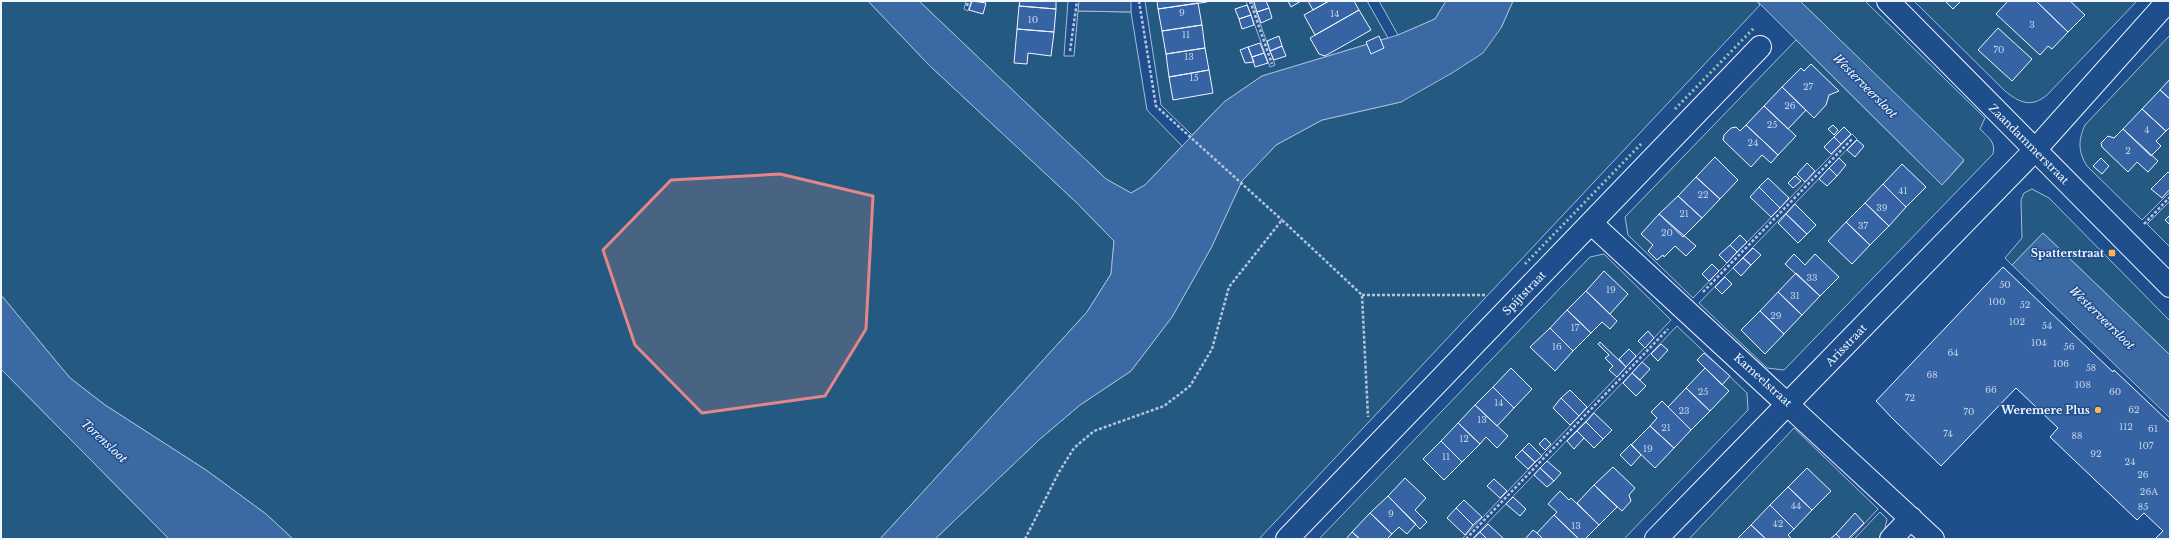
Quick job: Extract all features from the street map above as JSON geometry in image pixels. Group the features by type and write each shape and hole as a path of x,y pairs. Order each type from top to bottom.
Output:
{"street":[{"name":"Zaandammerstraat","path":"1888,1 2170,286"},
{"path":"2035,150 2168,1"},
{"name":"Spijtstraat","path":"1287,539 1760,47"},
{"name":"Arisstraat","path":"1656,539 2035,150"},
{"name":"Kameelstraat","path":"1591,223 1789,404 1933,539"},
{"path":"1891,539 1911,518"}],"path":[{"path":"967,6 968,1"},
{"path":"1070,51 1077,1"},
{"path":"1139,1 1156,106 1362,295 1501,294 1513,304"},
{"path":"1250,1 1272,64"},
{"path":"1466,539 1853,138"},
{"path":"2126,242 2170,197"},
{"path":"1025,539 1059,472 1074,448 1094,431 1164,406 1190,386 1212,349 1229,287 1282,220"},
{"path":"1362,295 1369,438 1377,446"}],"highlighted area":[{"path":"780,174 873,196 866,329 825,396 702,413 635,345 603,250 671,180"}],"shaded area":[{"path":"1,1 868,1 929,65 1077,203 1114,241 1111,274 1087,312 880,539 293,539 266,514 206,470 105,405 70,378 1,295"},
{"path":"919,1 966,1 964,9 968,11 971,1 1068,1 1064,56 1074,56 1078,11 1131,12 1147,110 1182,146 1145,185 1131,193 1106,179"},
{"path":"1079,1 1131,1 1131,12 1078,11"},
{"path":"1145,1 1246,1 1270,67 1275,65 1252,1 1367,1 1388,38 1262,76 1224,102 1192,135 1161,105"},
{"path":"1379,1 1446,1 1435,19 1398,35"},
{"path":"1513,1 1757,1 1760,5 1259,539 935,539 1040,439 1080,405 1131,371 1172,317 1211,248 1242,181 1276,145 1322,120 1401,102 1501,28"},
{"path":"1800,1 1865,1 1985,118 1980,129 1991,140 1994,150 1993,154 1784,370 1767,368 1699,303 1857,139 1852,134 1693,298 1628,235 1625,217 1796,40 1942,185 1964,161"},
{"path":"1914,1 2137,1 2047,95 2036,102 2031,103 2016,99 2005,91"},
{"path":"2170,35 2170,192 2142,220 2087,166 2082,156 2080,141 2085,125"},
{"path":"2032,189 2049,198 2170,321 2170,355 2043,233 2012,265 2005,258 2022,238 2021,200 2024,193"},
{"path":"2170,201 2170,247 2147,224"},
{"path":"1604,254 1671,320 1462,539 1319,539 1590,257"},
{"path":"1677,326 1747,393 1748,410 1624,539 1472,539"},
{"path":"1,369 169,539 1,539"},
{"path":"1794,428 1878,509 1850,539 1689,539"},
{"path":"1880,512 1887,519 1884,533 1878,539 1854,539"}],"water":[{"path":"868,1 919,1 1106,179 1131,193 1145,185 1224,102 1262,76 1398,35 1435,19 1446,1 1513,1 1501,28 1483,53 1452,73 1401,102 1322,120 1276,145 1242,181 1211,248 1172,317 1131,371 1080,405 1040,439 935,539 880,539 1087,312 1111,274 1114,241 1077,203 929,65"},
{"name":"Westerveersloot","path":"1757,1 1800,1 1964,160 1942,185"},
{"name":"Westerveersloot","path":"2043,233 2170,355 2170,418 2012,265"},
{"name":"Torensloot","path":"1,295 70,378 105,405 206,470 266,514 293,539 169,539 1,369"}],"building":[{"path":"972,1 986,3 983,14 969,10"},
{"path":"1020,1 1056,1 1056,9 1019,6"},
{"path":"1157,1 1207,1 1207,2 1158,9"},
{"path":"1266,1 1269,8 1257,12 1254,2"},
{"path":"1288,1 1301,1 1291,7"},
{"path":"1308,1 1329,1 1313,10"},
{"path":"1329,1 1354,1 1359,10 1315,35 1304,15"},
{"path":"1945,1 1961,1 1953,9"},
{"path":"2008,1 2036,1 2068,32 2052,49 2048,46 2040,55 1996,14"},
{"path":"2036,1 2070,1 2085,15 2068,32"},
{"path":"1198,3 1202,25 1162,31 1158,9"},
{"path":"1247,5 1251,15 1239,19 1235,9"},
{"path":"1019,6 1056,9 1054,32 1017,29"},
{"path":"1269,8 1272,18 1261,23 1257,12"},
{"path":"1359,10 1371,30 1325,56 1319,54 1310,38"},
{"path":"1251,15 1254,25 1242,29 1239,19"},
{"path":"1202,25 1205,48 1166,54 1162,31"},
{"path":"1998,28 2032,59 2012,81 1978,50"},
{"path":"1017,29 1054,32 1051,56 1028,53 1027,64 1014,63"},
{"path":"1279,36 1282,46 1270,51 1267,41"},
{"path":"1379,36 1384,48 1371,54 1366,42"},
{"path":"1260,43 1264,53 1252,57 1248,47"},
{"path":"1282,46 1286,56 1274,60 1270,51"},
{"path":"1248,47 1254,62 1245,63 1240,50"},
{"path":"1205,48 1209,70 1169,77 1166,54"},
{"path":"1264,53 1268,63 1255,67 1252,57"},
{"path":"1811,64 1839,91 1829,95 1826,105 1814,118 1782,87 1801,68 1804,71"},
{"path":"1209,70 1213,93 1173,100 1169,77"},
{"path":"2170,79 2170,99 2160,90"},
{"path":"1782,87 1806,110 1788,129 1764,106"},
{"path":"2160,90 2170,99 2170,127 2166,131 2142,109"},
{"path":"1764,106 1796,136 1778,155 1746,125"},
{"path":"2142,109 2166,131 2156,141 2161,146 2151,156 2123,129"},
{"path":"1746,125 1778,155 1771,163 1762,155 1751,167 1723,140 1724,135 1731,128 1736,127 1740,131"},
{"path":"1833,125 1838,130 1834,135 1828,129"},
{"path":"1844,127 1851,134 1841,144 1834,137"},
{"path":"2123,129 2158,161 2148,172 2137,162 2128,172 2102,147 2101,143 2108,136 2114,138"},
{"path":"1834,137 1841,144 1831,154 1824,147"},
{"path":"1857,140 1864,146 1855,157 1847,150"},
{"path":"1715,157 1738,180 1720,199 1696,177"},
{"path":"1839,158 1846,165 1837,176 1829,168"},
{"path":"2101,158 2109,166 2102,174 2093,166"},
{"path":"1807,163 1815,171 1805,182 1797,174"},
{"path":"1902,164 1926,187 1906,207 1883,184"},
{"path":"1829,168 1837,176 1827,186 1819,179"},
{"path":"2168,172 2170,174 2170,189 2162,198 2151,189"},
{"path":"1795,176 1801,181 1793,188 1788,183"},
{"path":"1696,177 1720,199 1702,218 1678,196"},
{"path":"1768,178 1789,198 1780,208 1759,187"},
{"path":"1883,184 1906,207 1889,226 1865,203"},
{"path":"1759,187 1780,208 1771,217 1750,197"},
{"path":"1678,196 1702,218 1683,237 1659,214"},
{"path":"1865,203 1889,226 1870,245 1846,222"},
{"path":"1795,204 1816,225 1807,234 1786,214"},
{"path":"1659,214 1696,246 1686,256 1675,246 1664,257 1663,255 1657,260 1648,251 1653,245 1641,234"},
{"path":"1786,214 1807,234 1798,243 1778,223"},
{"path":"2170,215 2170,225 2165,220"},
{"path":"1846,222 1870,245 1852,264 1828,241"},
{"path":"1740,235 1747,242 1737,252 1730,245"},
{"path":"1730,245 1737,252 1727,263 1719,255"},
{"path":"1753,248 1761,255 1751,265 1743,258"},
{"path":"1794,254 1805,265 1815,254 1839,277 1820,296 1785,264"},
{"path":"1743,258 1751,265 1741,276 1733,268"},
{"path":"1712,264 1719,271 1709,281 1702,274"},
{"name":"Weremere Plus","path":"2003,267 2113,372 2114,370 2170,423 2170,539 2155,539 2163,531 2144,513 2137,520 2050,437 2058,428 2016,388 1941,466 1876,401"},
{"path":"1604,271 1628,294 1610,314 1586,291"},
{"path":"1796,273 1820,296 1802,315 1778,292"},
{"path":"1725,277 1732,284 1722,294 1715,287"},
{"path":"1586,291 1617,321 1610,329 1602,322 1591,333 1567,310"},
{"path":"1778,292 1802,315 1784,334 1760,311"},
{"path":"1567,310 1591,333 1573,351 1550,328"},
{"path":"1760,311 1784,334 1765,354 1741,330"},
{"path":"1550,328 1573,351 1555,371 1530,347"},
{"path":"1648,331 1654,338 1645,348 1638,341"},
{"path":"1600,342 1626,367 1617,377 1609,370 1613,366 1605,358 1609,355 1598,344"},
{"path":"1661,344 1668,350 1658,361 1651,354"},
{"path":"1629,349 1636,356 1626,367 1619,359"},
{"path":"1704,353 1730,376 1722,385 1697,360"},
{"path":"1642,362 1650,369 1640,380 1632,373"},
{"path":"1511,368 1532,389 1514,408 1493,387"},
{"path":"1705,368 1729,391 1710,411 1686,388"},
{"path":"1632,373 1646,386 1636,396 1623,383"},
{"path":"1493,387 1514,408 1497,426 1475,405"},
{"path":"1686,388 1710,411 1691,430 1668,407"},
{"path":"1570,390 1587,407 1579,416 1561,398"},
{"path":"1561,398 1579,416 1570,425 1553,408"},
{"path":"1662,401 1691,430 1674,448 1650,426 1657,418 1651,412"},
{"path":"1475,405 1508,436 1497,448 1486,437 1480,444 1458,423"},
{"path":"1594,413 1612,430 1603,439 1586,422"},
{"path":"1586,422 1603,439 1594,448 1577,431"},
{"path":"1458,423 1480,444 1462,462 1441,441"},
{"path":"1650,426 1674,448 1655,468 1631,445"},
{"path":"1577,431 1584,438 1574,449 1567,441"},
{"path":"1545,438 1551,444 1545,450 1539,444"},
{"path":"1441,441 1462,462 1444,480 1423,459"},
{"path":"1529,443 1542,456 1535,462 1522,450"},
{"path":"1631,444 1641,455 1631,466 1620,455"},
{"path":"1522,450 1535,462 1528,469 1515,457"},
{"path":"1547,461 1561,473 1554,481 1540,468"},
{"path":"1613,467 1635,488 1629,495 1631,501 1622,511 1594,485"},
{"path":"1540,468 1554,481 1547,487 1534,475"},
{"path":"1807,468 1831,491 1812,510 1788,487"},
{"path":"1405,478 1426,498 1415,510 1427,522 1420,529 1388,496"},
{"path":"1494,479 1507,491 1500,498 1487,486"},
{"path":"1594,485 1617,507 1599,525 1577,503"},
{"path":"1788,487 1812,510 1794,529 1770,505"},
{"path":"1560,491 1569,500 1571,498 1599,525 1585,539 1579,539 1554,515 1557,512 1548,504"},
{"path":"1388,496 1416,524 1407,534 1399,527 1392,534 1370,513"},
{"path":"1513,497 1526,509 1520,516 1506,504"},
{"path":"1464,500 1482,517 1473,525 1456,508"},
{"path":"1770,505 1794,529 1788,535 1792,539 1766,539 1751,525"},
{"path":"1456,508 1473,525 1465,535 1447,518"},
{"path":"1370,513 1392,534 1387,539 1360,539 1352,532"},
{"path":"1855,513 1864,523 1848,539 1841,539 1836,534"},
{"path":"1554,515 1579,539 1543,539 1537,533"},
{"path":"1488,524 1504,539 1487,539 1480,532"},
{"path":"1751,525 1766,539 1737,539"},
{"path":"1533,530 1537,533 1543,539 1525,539"},
{"path":"1352,532 1360,539 1346,539"},
{"path":"1480,532 1487,539 1473,539"},
{"path":"1836,534 1841,539 1830,539"}],"hedge":[{"path":"1675,109 1755,27"},
{"path":"1525,264 1642,143"}],"place":[{"name":"Spatterstraat","path":"2112,253"},
{"name":"Weremere Plus","path":"2098,410"}]}
